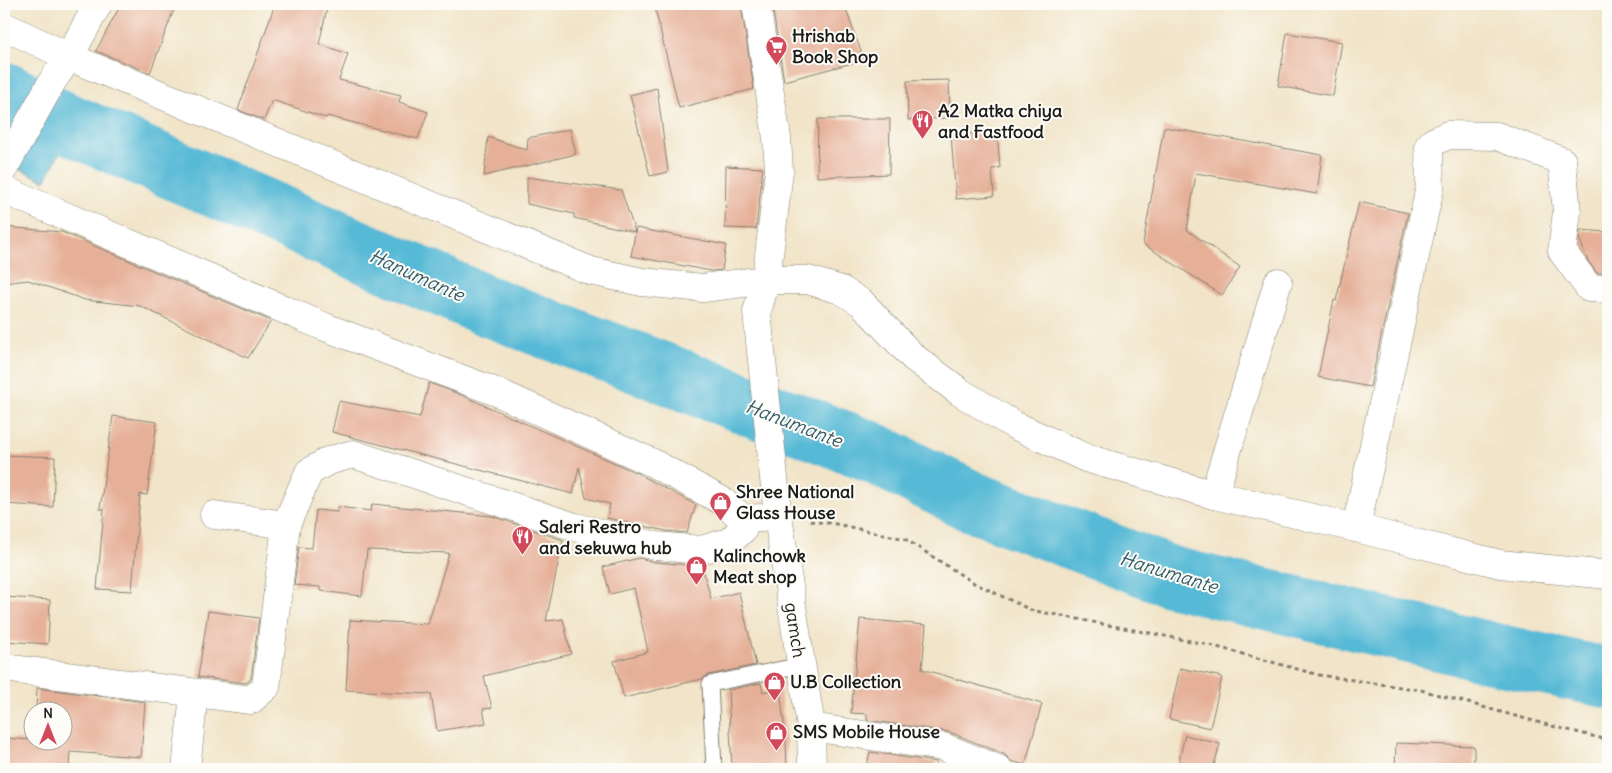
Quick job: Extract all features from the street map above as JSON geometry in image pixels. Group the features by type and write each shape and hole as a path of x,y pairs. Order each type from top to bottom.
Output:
{"street":[{"path":"4,168 98,4"},
{"path":"756,4 777,138 779,172 766,280"},
{"path":"4,26 69,57 592,271 642,282 703,288 766,280 808,280 841,290 862,303 913,357 960,392 1014,425 1086,458 1214,495 1500,564 1608,575"},
{"path":"1356,528 1430,187 1429,146 1433,142 1448,135 1498,136 1562,161 1567,212 1562,250 1589,288 1608,289"},
{"path":"4,190 325,327 500,393 651,462 724,502 743,519 778,518"},
{"name":"gamch","path":"766,280 757,312 778,518 810,727 812,769"},
{"path":"1214,495 1278,282"},
{"path":"4,668 251,700 266,687 286,525 309,472 328,461 353,454 575,527 656,546 701,550 729,542 743,529 743,519"},
{"path":"214,515 286,525"},
{"path":"186,769 194,694"},
{"path":"810,727 943,747 998,769"}],"lane":[{"path":"714,769 710,684 801,665"}],"path":[{"path":"836,524 905,539 974,583 1031,610 1206,644 1319,675 1421,690 1608,740"}],"water":[{"path":"4,70 85,105 45,181 4,162"}],"building":[{"path":"121,4 176,4 150,73 96,51"},
{"path":"275,4 328,4 319,44 348,54 339,80 401,95 399,102 428,112 418,139 327,116 326,118 272,100 264,120 238,110"},
{"path":"654,4 741,4 754,89 679,108"},
{"path":"772,4 844,4 864,60 784,81"},
{"path":"1287,33 1342,42 1333,96 1278,86"},
{"path":"949,80 950,118 908,120 907,81"},
{"path":"657,88 668,172 650,176 630,95"},
{"path":"818,119 890,119 889,174 817,177"},
{"path":"1164,127 1322,155 1317,194 1196,173 1187,230 1240,267 1222,295 1143,244"},
{"path":"570,129 576,154 484,176 488,137 527,150 528,138"},
{"path":"997,131 1000,168 992,169 994,196 956,199 951,135"},
{"path":"726,166 763,168 756,229 725,228"},
{"path":"527,177 621,190 635,232 574,218 574,214 527,204"},
{"path":"1359,202 1408,213 1370,387 1318,377 1334,300 1336,301"},
{"path":"4,227 62,232 271,321 248,358 140,306 85,300 28,280 4,283"},
{"path":"636,228 726,245 722,270 711,271 631,256"},
{"path":"1580,230 1608,232 1608,273 1597,273 1588,261 1579,238"},
{"path":"429,383 459,394 637,473 696,505 687,533 666,531 607,518 610,504 586,498 579,467 573,494 332,432 339,401 420,417"},
{"path":"113,416 157,422 147,495 140,494 132,591 97,589 104,509 100,509"},
{"path":"4,455 55,457 53,507 4,504"},
{"path":"372,504 492,516 563,540 546,621 563,619 571,654 484,676 492,708 483,709 486,723 437,731 431,694 346,690 350,620 428,624 449,553 367,550 362,596 320,591 320,587 294,585 299,547 312,548 316,510 337,512 338,507 371,511"},
{"path":"639,558 654,562 702,566 711,599 739,592 756,665 708,675 702,679 624,698 614,661 648,652 634,588 610,594 603,567"},
{"path":"4,597 50,600 48,644 4,641"},
{"path":"208,611 259,618 251,679 246,683 198,677"},
{"path":"860,619 926,625 922,669 1042,704 1025,765 1011,761 1004,754 949,732 867,720 867,714 851,713"},
{"path":"1180,668 1222,677 1210,728 1169,719"},
{"path":"761,683 763,692 780,688 787,769 732,769 728,690"},
{"path":"37,688 145,702 141,757 70,752 69,769 4,769 4,738 22,739 22,750 72,750 72,700 36,700"},
{"path":"1185,735 1220,744 1213,769 1177,769"},
{"path":"1396,743 1474,746 1474,769 1395,769"},
{"path":"870,752 936,762 935,769 866,769"}],"waterway":[{"name":"Hanumante","path":"4,92 60,120 482,304 867,450 971,501 1172,577 1510,657 1608,678"}],"place":[{"name":"Hrishab Book Shop","path":"776,65"},
{"name":"A2 Matka chiya and Fastfood","path":"922,140"},
{"name":"Shree National Glass House","path":"720,521"},
{"name":"Saleri Restro and sekuwa hub","path":"523,556"},
{"name":"Kalinchowk Meat shop","path":"697,585"},
{"name":"U.B Collection","path":"774,701"},
{"name":"SMS Mobile House","path":"777,751"}]}
